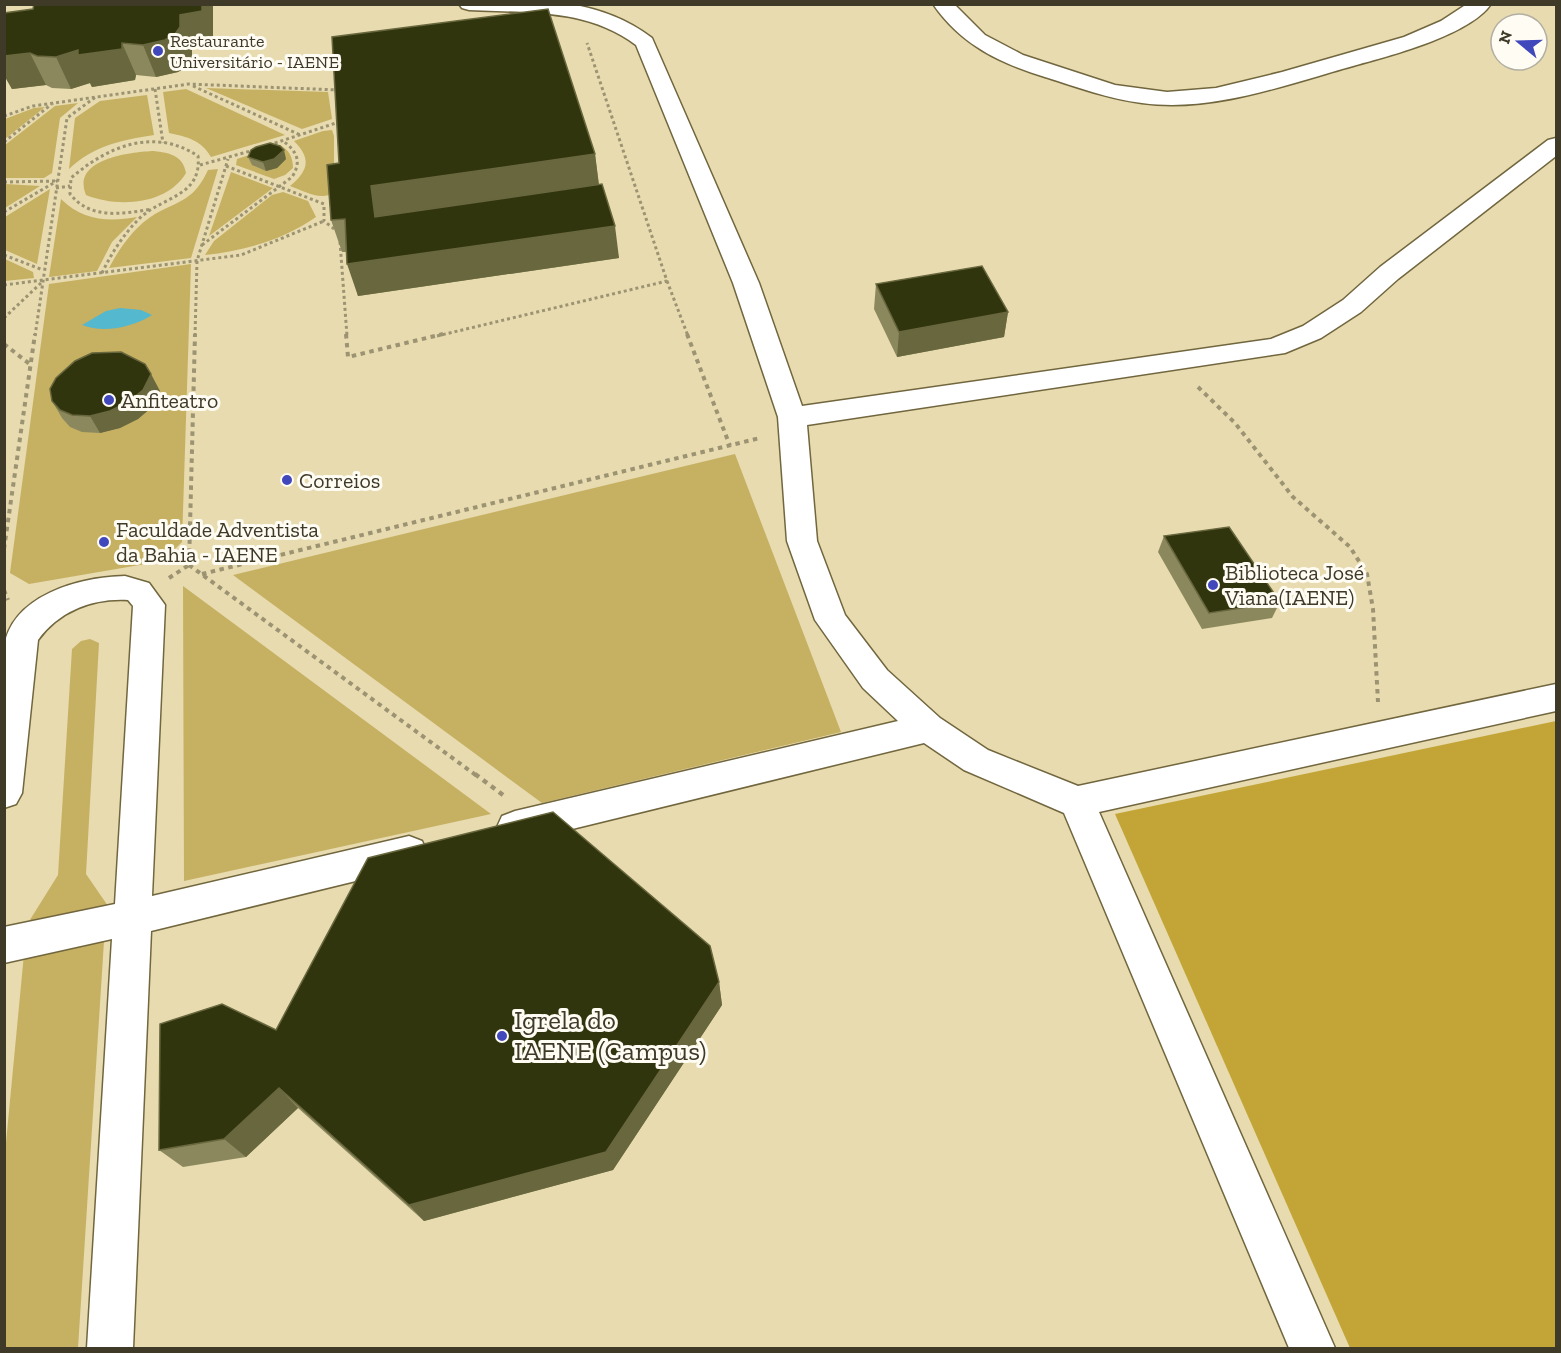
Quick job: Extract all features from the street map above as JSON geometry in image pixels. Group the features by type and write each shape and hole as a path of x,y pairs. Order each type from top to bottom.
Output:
{"lane":[{"path":"470,4 577,13 604,18 629,28 645,42 746,283 792,423 802,541 831,620 875,679 928,728 976,760 1077,802 1557,698"},
{"path":"943,4 961,28 984,45 1010,58 1110,91 1146,98 1204,95 1260,85 1376,53 1455,22 1481,4"},
{"path":"792,423 1276,347 1312,332 1352,306 1389,273 1557,145"},
{"path":"4,793 22,637 26,630 49,608 65,599 121,588 135,590 143,595 149,605 110,1348"},
{"path":"481,835 928,728"},
{"path":"1077,802 1312,1348"},
{"path":"4,945 132,918 446,843"}],"path":[{"path":"577,13 667,281 730,446"},
{"path":"189,84 300,135"},
{"path":"4,116 33,106 54,102 189,84 338,88 339,99"},
{"path":"155,89 164,143"},
{"path":"4,549 67,118 97,96"},
{"path":"4,142 54,102"},
{"path":"200,165 228,159 341,122"},
{"path":"202,246 298,170 299,161 296,153 283,141"},
{"path":"164,143 193,152 198,156 200,165 199,172 189,187 170,201 152,209 117,214 92,211 74,201 69,194 71,178 79,170 108,151 137,144 164,143"},
{"path":"189,564 197,261 228,159"},
{"path":"226,166 324,204 324,221"},
{"path":"4,182 57,181"},
{"path":"4,212 57,181"},
{"path":"56,188 70,186"},
{"path":"102,273 118,244 152,209"},
{"path":"324,221 339,233 348,357 667,281"},
{"path":"4,285 241,255 324,221"},
{"path":"4,255 43,270"},
{"path":"4,318 42,282"},
{"path":"4,344 31,365"},
{"path":"1174,363 1234,423 1293,497 1350,548 1367,574 1373,609 1380,736"},
{"path":"202,574 730,446 792,423"},
{"path":"189,564 539,821"},
{"path":"143,595 189,564"}],"shaded area":[{"path":"206,88 328,92 332,119 302,129"},
{"path":"186,89 285,135 211,157 193,140 169,133 163,92"},
{"path":"147,95 154,135 130,139 98,149 69,169 75,118 100,101"},
{"path":"78,103 60,118 52,173 44,178 5,178 5,145 55,106"},
{"path":"45,107 5,139 5,119 34,108"},
{"path":"332,130 334,136 334,192 318,196 290,186 301,175 306,165 304,154 294,141"},
{"path":"280,145 290,154 292,160 293,168 285,175 274,179 236,165 237,159"},
{"path":"154,151 179,159 186,173 178,184 167,192 141,201 127,202 112,202 86,195 84,183 87,173 95,166 118,156"},
{"path":"218,169 191,258 109,268 123,245 141,225 155,214 186,198 197,188 208,170"},
{"path":"231,172 273,188 209,236"},
{"path":"5,184 40,186 5,208"},
{"path":"50,189 37,264 5,250 5,217"},
{"path":"283,192 308,201 316,217 290,232 263,243 234,251 205,255 214,241 272,195"},
{"path":"61,199 87,216 106,219 137,217 112,242 97,271 49,277"},
{"path":"5,259 33,272 34,278 5,281"},
{"path":"191,264 182,542 163,561 29,584 10,573 49,284"},
{"path":"735,454 841,732 542,803 233,575"},
{"path":"183,586 491,814 184,881"},
{"path":"90,639 99,643 86,874 108,906 28,923 58,875 72,649 81,641"},
{"path":"1556,721 1556,1348 1350,1348 1115,814"},
{"path":"104,941 78,1348 5,1348 5,1153 24,954"}],"water":[{"path":"120,308 141,310 152,315 118,328 100,329 82,325 106,311"}],"building":[{"path":"34,4 202,4 202,11 180,15 180,27 175,34 165,40 143,45 122,43 122,49 78,55 78,50 56,57 37,56 30,53 4,56 4,13 33,9"},
{"path":"548,9 595,154 371,186 375,217 602,184 615,226 347,264 345,219 331,220 327,165 339,163 332,37"},
{"path":"270,143 284,150 274,159 263,162 248,157 251,150"},
{"path":"982,266 1008,312 899,332 876,284"},
{"path":"121,352 145,364 151,374 143,390 128,402 110,411 90,416 72,415 60,410 52,401 50,389 56,378 75,361 92,353"},
{"name":"Biblioteca José Viana(IAENE)","path":"1229,527 1280,602 1209,613 1164,536"},
{"name":"Igrela do IAENE (Campus)","path":"553,812 710,946 719,982 606,1152 409,1205 279,1088 224,1139 159,1150 160,1024 222,1004 276,1030 368,858"}],"place":[{"name":"Restaurante Universitário - IAENE","path":"158,51"},
{"name":"Anfiteatro","path":"109,400"},
{"name":"Correios","path":"287,480"},
{"name":"Faculdade Adventista da Bahia - IAENE","path":"104,542"},
{"name":"Biblioteca José Viana(IAENE)","path":"1213,585"},
{"name":"Igrela do IAENE (Campus)","path":"502,1036"}]}
